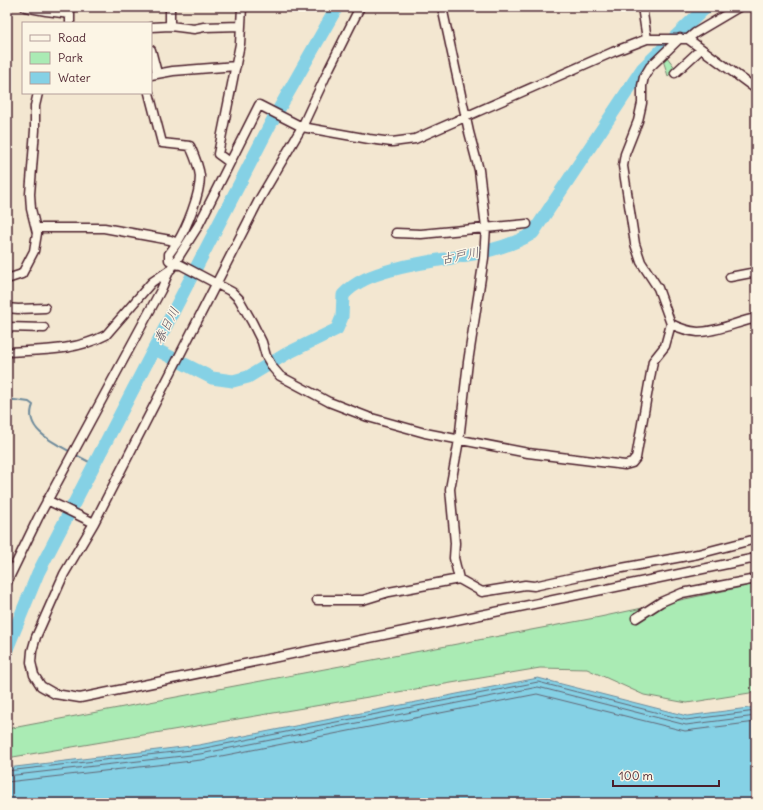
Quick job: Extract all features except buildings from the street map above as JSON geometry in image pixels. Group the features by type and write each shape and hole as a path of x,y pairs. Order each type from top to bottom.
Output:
{"street":[{"path":"25,7 46,12 70,11 70,22"},
{"path":"170,7 170,26"},
{"path":"229,162 218,154 240,44 242,7"},
{"path":"360,7 329,69 214,282 94,523 64,574 36,637 31,662 34,675 42,686 55,694 80,698 756,558"},
{"path":"442,7 467,116 469,132 479,170 486,227 484,258 468,362 460,440 450,489 455,543 454,558 460,579"},
{"path":"642,7 647,39"},
{"path":"149,94 162,143 190,146 200,176 190,219 177,243 169,254 169,260 175,266 214,282 232,292 239,299 256,328 266,356 280,376 328,402 368,417 424,433 528,453 625,465 632,463 636,458 653,361 665,346 671,324 658,288 641,262 635,244 623,166 625,154 638,120 642,103 642,86 644,77 650,67 684,38 739,7"},
{"path":"152,27 170,26 194,29 204,26 241,26"},
{"path":"7,582 10,568 161,290 198,226 259,105 298,125 392,142 415,139 613,52 647,39 684,38 756,89"},
{"path":"675,73 701,49"},
{"path":"152,58 154,74 236,66"},
{"path":"7,278 22,274 34,251 37,233 31,209 30,194 35,130 35,106 38,94"},
{"path":"396,233 421,234 527,224"},
{"path":"36,228 104,228 170,240 177,243"},
{"path":"7,352 64,348 80,345 106,335 152,282 175,266"},
{"path":"730,277 756,272"},
{"path":"7,308 45,308"},
{"path":"671,324 698,332 717,329 756,318"},
{"path":"7,327 44,328"},
{"path":"47,500 94,523"},
{"path":"317,600 363,600 389,592 460,579 482,592 525,585 534,586 584,575 698,554 756,539"},
{"path":"636,618 661,602 682,593 756,578"}],"green space":[{"path":"667,57 676,69 668,76 663,60"},
{"path":"756,584 756,692 687,703 644,695 587,669 540,668 7,758 7,729 600,617"}],"water":[{"path":"538,678 687,716 756,707 756,803 7,803 7,768 199,745"}],"waterway":[{"name":"春日川","path":"7,649 38,573 271,123 337,7"},
{"name":"古戸川","path":"155,349 212,378 233,381 248,377 286,354 337,329 342,317 343,295 353,286 365,279 384,272 408,266 483,252 518,241 533,233 642,69 706,7"},
{"path":"7,399 29,402 33,405 31,414 32,421 36,428 49,440 71,452"},
{"path":"74,454 95,465"}]}
